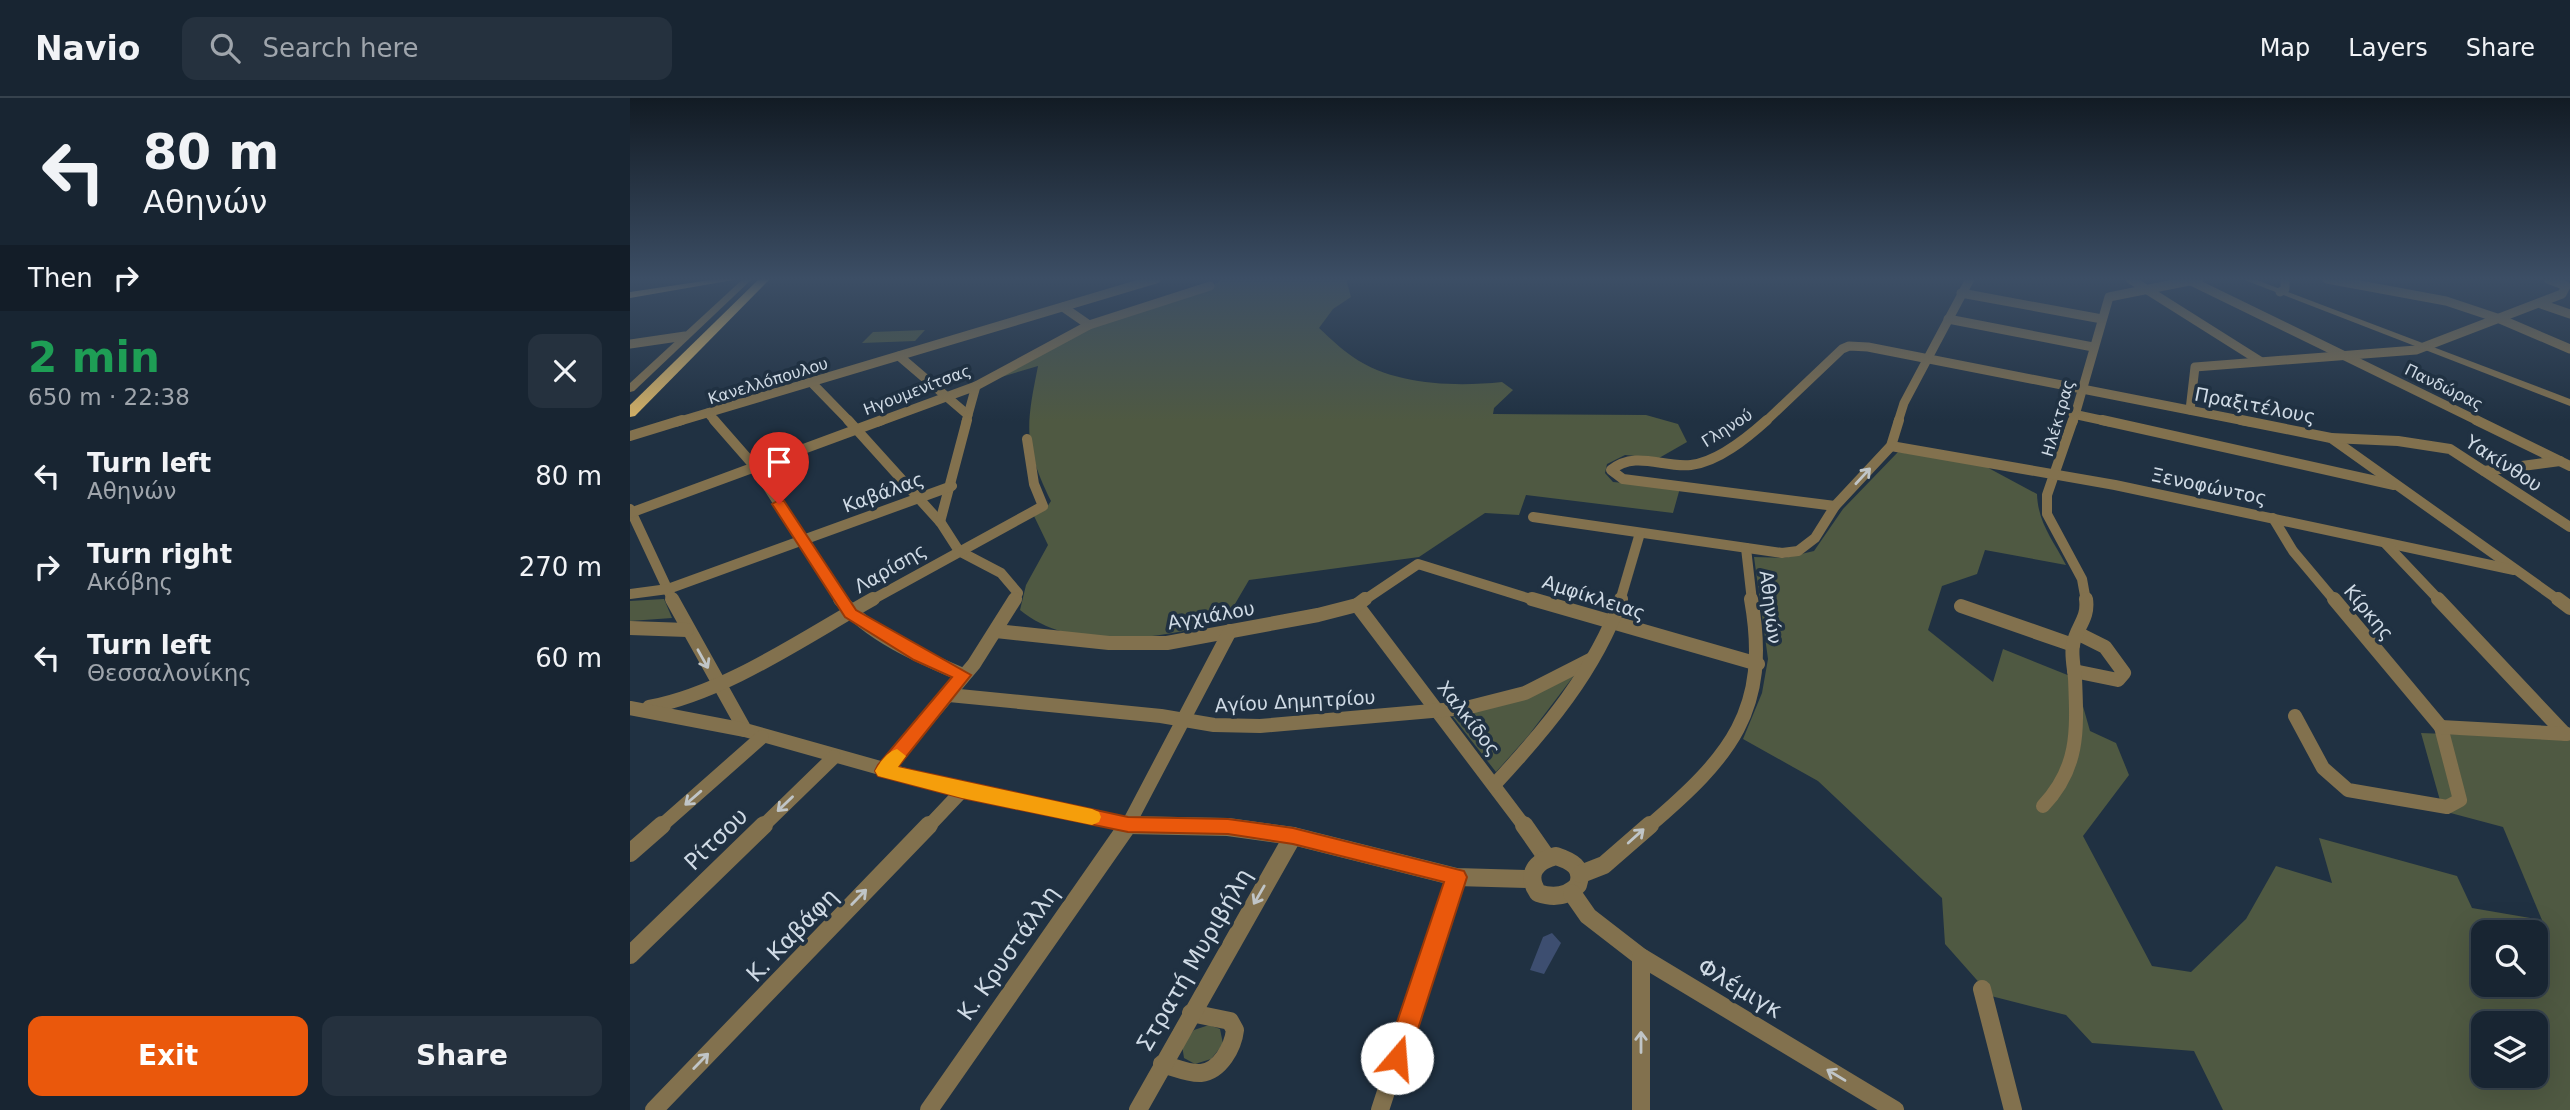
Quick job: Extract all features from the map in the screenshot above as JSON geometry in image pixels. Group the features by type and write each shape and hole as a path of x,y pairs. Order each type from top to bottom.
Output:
{"main road":[{"path":"630,398 703,326"},
{"path":"630,413 717,326"}],"street":[{"path":"630,389 696,326"},
{"name":"Κανελλόπουλου","path":"630,436 999,326"},
{"name":"Ηγουμενίτσας","path":"631,512 976,386 1089,326"},
{"name":"Αθηνών","path":"1581,874 1604,865 1716,763 1738,731 1752,700 1758,664 1746,548 1782,553 1798,551 1815,538 1835,506 1891,446 1904,404 1944,326"},
{"path":"1985,326 2093,347"},
{"name":"Ηλέκτρας","path":"2043,806 2060,788 2070,765 2077,730 2074,671 2076,640 2088,613 2082,579 2047,514 2047,495 2057,474 2100,326"},
{"path":"2205,326 2260,361"},
{"name":"Πανδώρας","path":"2286,326 2565,464"},
{"path":"2369,326 2570,402"},
{"path":"2190,410 2195,367 2425,348 2481,326"},
{"path":"2517,326 2570,349"},
{"path":"630,344 685,336"},
{"name":"Πραξιτέλους","path":"1849,346 2331,438 2570,608"},
{"name":"Γληνού","path":"1835,506 1623,479 1614,475 1611,470 1615,466 1641,460 1689,465 1729,447 1771,418 1837,354 1849,346"},
{"path":"900,356 968,415"},
{"path":"811,382 859,428 916,498 940,522 959,550 1016,584 1018,593 996,631 949,695 884,771"},
{"path":"940,522 952,486 976,386"},
{"path":"708,414 756,468 850,613 920,656 963,675"},
{"path":"2073,414 2401,486"},
{"name":"Υακίνθου","path":"2331,438 2345,436 2440,446 2455,452 2570,527"},
{"name":"Λαρίσης","path":"636,708 682,701 718,685 1043,506 1034,484 1027,439"},
{"name":"Ξενοφώντος","path":"1891,446 2057,474 2518,570"},
{"path":"2484,471 2565,464"},
{"name":"Καβάλας","path":"630,594 668,589 952,486"},
{"path":"631,512 687,630 718,685 735,707 745,730"},
{"path":"1533,517 1746,548"},
{"name":"Κίρκης","path":"2273,518 2293,551 2441,727"},
{"path":"1495,784 1537,739 1592,659 1611,624 1640,533"},
{"path":"2385,542 2568,734"},
{"name":"Αμφίκλειας","path":"1418,564 1611,624 1758,664"},
{"name":"Αγχιάλου","path":"996,631 1135,645 1167,643 1357,605 1418,564"},
{"name":"Χαλκίδος","path":"1357,605 1495,784 1547,858"},
{"path":"1961,606 2105,647 2124,673 2118,680 2111,681 2074,671"},
{"path":"630,628 687,630"},
{"name":"Κ. Κρυστάλλη","path":"929,1110 1128,825 1230,631"},
{"name":"Αγίου Δημητρίου","path":"949,695 1161,716 1214,725 1260,726 1476,706 1525,693 1592,659"},
{"path":"636,708 745,730 790,746 962,791 1128,825 1228,827 1293,836 1457,877 1530,879"},
{"path":"2295,716 2326,773 2339,786 2348,790 2447,807 2460,800 2441,727 2568,734"},
{"path":"630,853 762,737"},
{"name":"Ρίτσου","path":"630,955 834,757"},
{"name":"Κ. Καβάφη","path":"654,1110 962,791"},
{"name":"Στρατή Μυριβήλη","path":"1138,1110 1293,836"},
{"path":"1556,856 1573,861 1581,874 1572,893 1564,897 1545,897 1532,887 1530,879 1534,866 1556,856"},
{"path":"1380,1110 1457,877"},
{"name":"Φλέμιγκ","path":"1572,893 1588,916 1641,957 1895,1110"},
{"path":"1641,957 1641,1110"},
{"path":"1982,989 2013,1110"},
{"path":"1162,1064 1200,1073 1215,1068 1220,1063 1234,1036 1233,1025 1227,1020 1191,1013"}],"green space":[{"path":"1094,326 1320,326 1319,328 1349,354 1369,366 1405,379 1444,384 1502,382 1513,390 1494,408 1493,414 1646,415 1678,424 1687,442 1659,458 1625,455 1607,464 1605,473 1613,482 1680,488 1673,513 1526,495 1519,515 1485,513 1419,557 1249,580 1225,621 1147,637 1092,637 1066,633 1042,624 1020,610 1026,585 1048,545 1034,516 1045,510 1051,501 1031,449 1029,420 1038,366 988,381"},
{"path":"925,330 915,341 862,343 873,332"},
{"path":"1898,452 1981,464 2037,494 2043,523 2066,565 1985,550 1977,574 1942,586 1928,630 1993,682 2003,649 2075,678 2090,731 2116,743 2129,775 2083,836 2152,966 2191,972 2246,919 2276,866 2332,883 2319,838 2457,876 2472,908 2542,920 2503,827 2443,811 2421,733 2570,739 2570,1110 2223,1110 2194,1051 2092,1043 2066,1015 1991,996 1945,944 1942,898 1818,781 1743,739 1762,693 1768,659 1754,557 1784,558 1814,551 1843,509"},
{"path":"664,599 672,618 630,621 630,601"},
{"path":"1576,673 1528,736 1496,772 1453,717 1528,698"},
{"path":"1209,1025 1220,1029 1223,1044 1211,1059 1195,1064 1184,1058 1182,1045 1194,1030"}],"water":[{"path":"1552,933 1561,943 1544,974 1530,970 1543,937"}],"slow traffic":[{"path":"897,756 884,771 962,791 1092,817"}],"route":[{"path":"779,504 832,590 850,613 920,656 963,675 884,771 962,791 1128,825 1228,827 1293,836 1457,877 1397,1058"}]}
